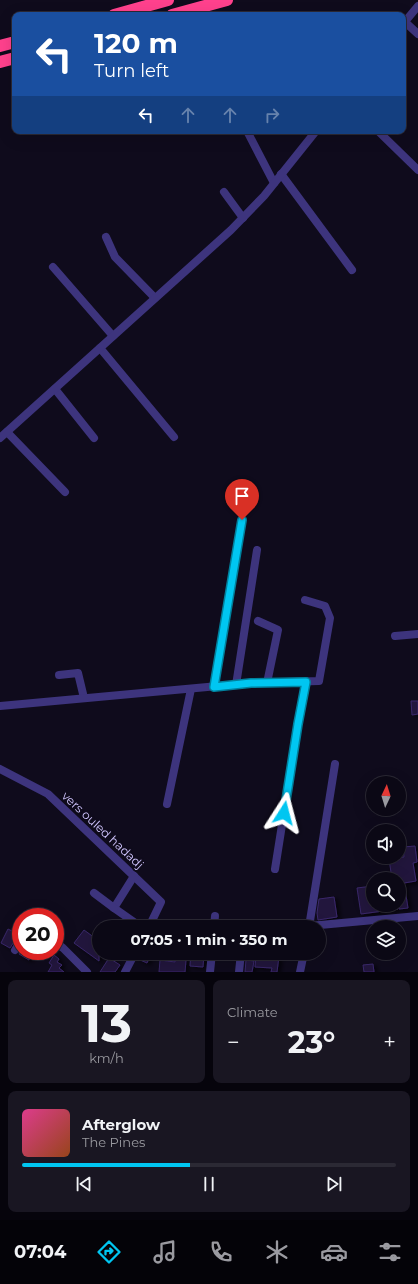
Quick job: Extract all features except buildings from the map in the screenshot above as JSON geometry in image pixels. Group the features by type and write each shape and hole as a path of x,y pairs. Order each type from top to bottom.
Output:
{"highway":[{"path":"125,12 168,0"},
{"path":"205,11 227,0"},
{"path":"0,46 12,43"},
{"path":"0,62 12,59"}],"street":[{"path":"406,21 418,6"},
{"path":"406,25 418,34"},
{"path":"248,134 274,183"},
{"path":"0,438 231,230 274,183 314,134"},
{"path":"381,134 418,170"},
{"path":"281,174 352,270"},
{"path":"224,192 242,218"},
{"path":"106,237 115,257 155,298"},
{"path":"53,267 113,336"},
{"path":"100,348 174,437"},
{"path":"55,389 94,438"},
{"path":"7,432 65,492"},
{"path":"214,687 242,520"},
{"path":"236,685 256,550"},
{"path":"0,706 236,685 319,681 330,618 325,606 305,600"},
{"path":"258,621 278,630 267,683"},
{"path":"396,636 418,634"},
{"path":"59,675 78,673 84,698"},
{"path":"275,869 306,682"},
{"path":"167,804 191,689"},
{"path":"310,920 335,764"},
{"name":"vers ouled hadadj","path":"0,769 48,794 161,902 153,920"},
{"path":"114,908 134,876"},
{"path":"94,893 131,920"},
{"path":"215,916 215,920"},
{"path":"326,924 418,916"},
{"path":"64,949 87,972"},
{"path":"125,972 132,960"},
{"path":"210,972 211,960"},
{"path":"239,972 240,960"},
{"path":"300,972 303,960"}],"route":[{"path":"242,520 214,687 251,683 306,682 284,813"}]}
